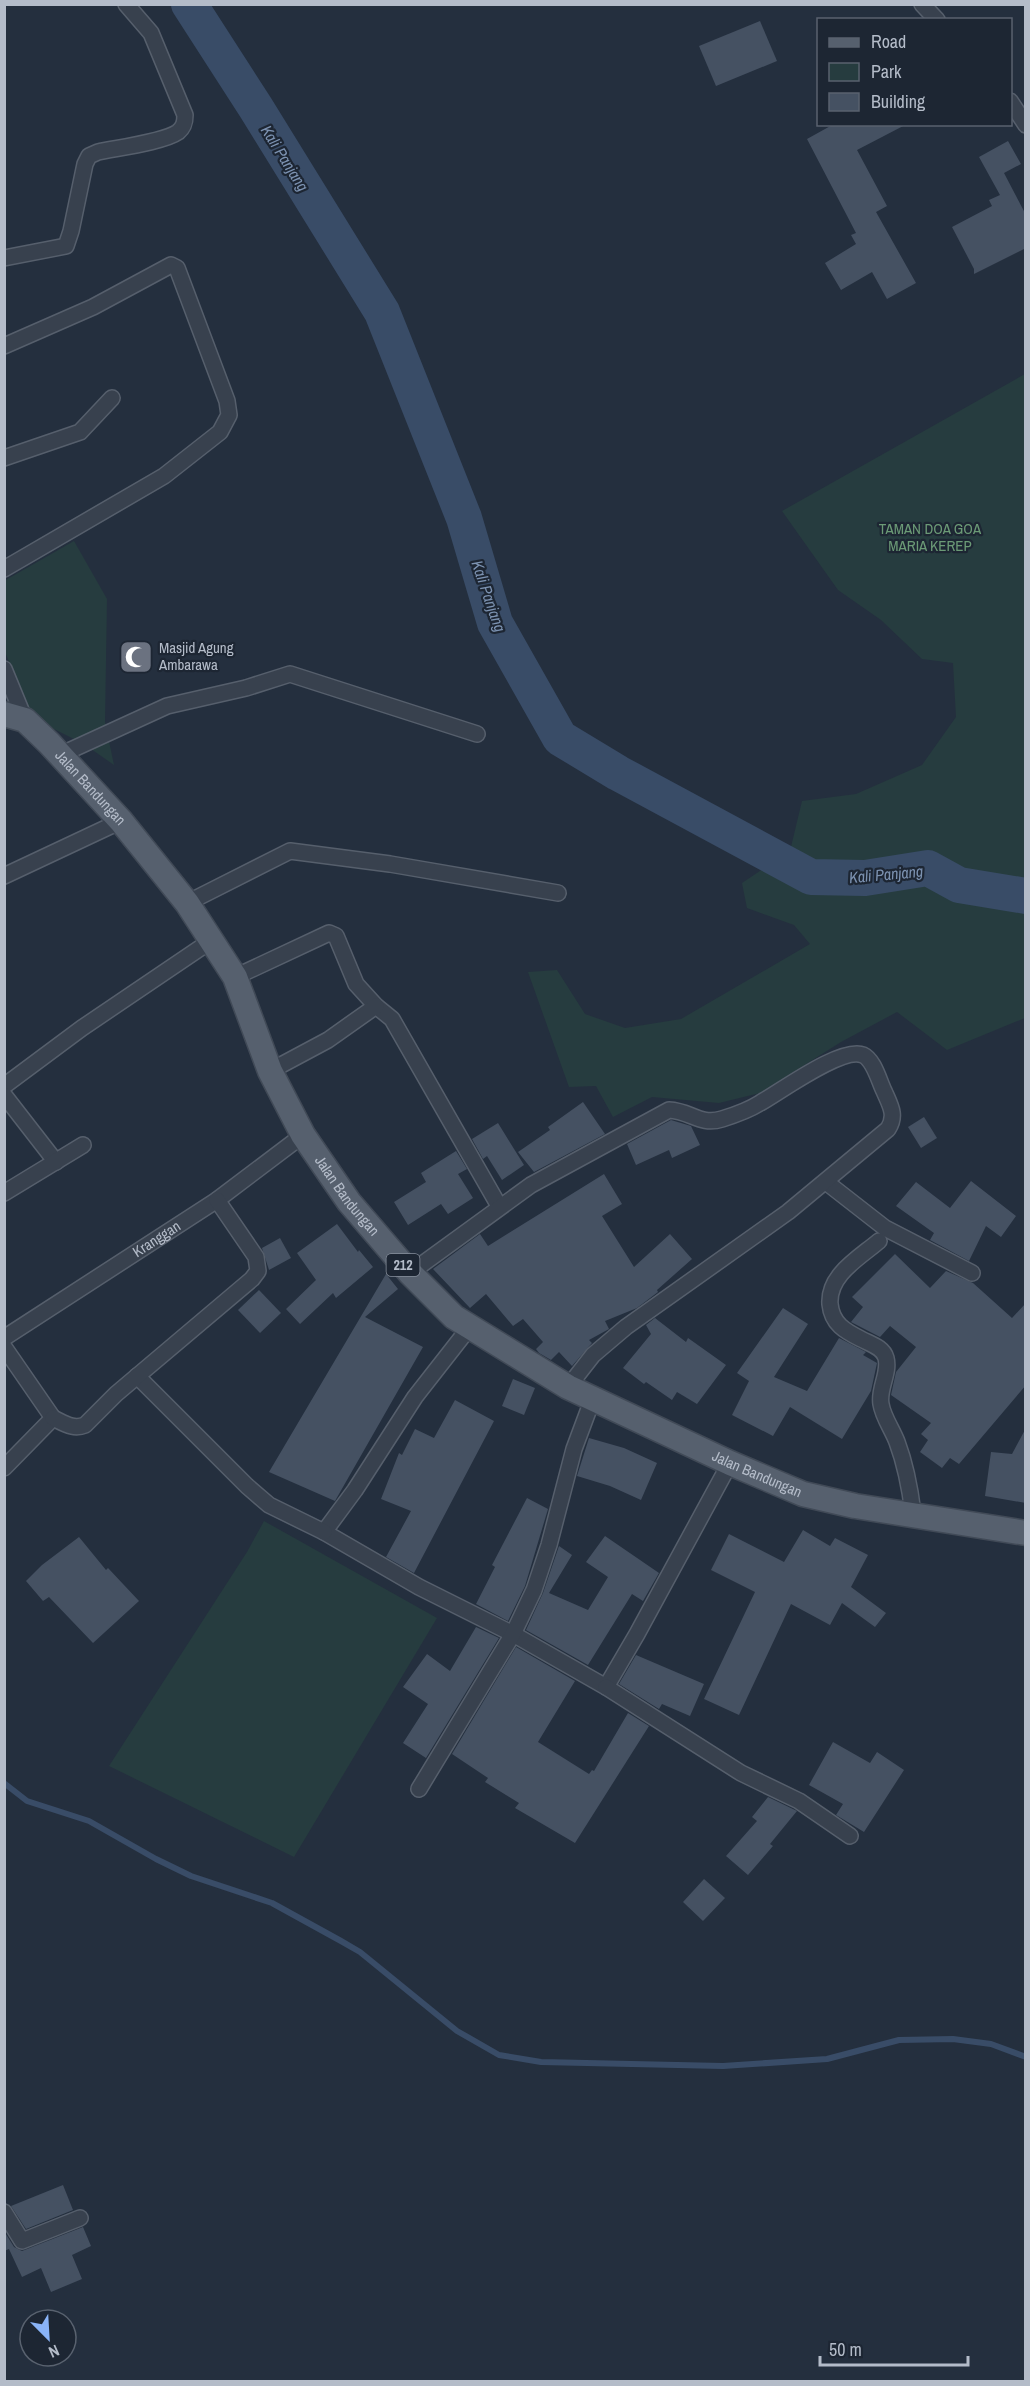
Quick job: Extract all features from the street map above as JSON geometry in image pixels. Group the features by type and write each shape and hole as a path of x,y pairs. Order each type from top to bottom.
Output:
{"main road":[{"name":"Jalan Bandungan","path":"15,717 60,755 121,820 187,903 235,977 270,1071 303,1135 349,1202 410,1273 447,1310 469,1328 568,1387 802,1494 855,1506 1026,1533"}],"street":[{"path":"4,258 66,246 85,164 89,156 167,137 179,131 185,123 185,115 151,33 126,4"},
{"path":"922,4 935,18"},
{"path":"1012,103 1026,125"},
{"path":"4,346 93,307 171,265 177,268 227,401 229,415 220,432 164,476 4,569"},
{"path":"4,458 80,432 112,398"},
{"path":"4,669 15,717"},
{"path":"60,755 167,706 290,674 477,734"},
{"path":"4,876 121,820"},
{"path":"187,903 290,851 390,864 558,893"},
{"path":"235,977 329,933 336,936 356,984 376,1006 392,1018 499,1206"},
{"path":"4,1086 73,1035 212,940"},
{"path":"270,1071 328,1040 376,1006"},
{"path":"410,1273 499,1206 541,1180 669,1110 687,1113 701,1122 719,1120 758,1105 798,1078 849,1055 859,1054 870,1062 892,1108 893,1121 880,1136 788,1212 593,1354 568,1387"},
{"path":"4,1095 56,1162"},
{"name":"Kranggan","path":"4,1338 217,1200 303,1135"},
{"path":"4,1193 83,1145"},
{"path":"826,1182 885,1228 972,1274"},
{"path":"4,1347 53,1418 78,1428 85,1425 137,1376 252,1279 258,1271 256,1257 217,1200"},
{"path":"879,1241 832,1284 831,1312 836,1323 845,1331 881,1349 886,1356 881,1405 909,1477 913,1514"},
{"path":"324,1532 355,1490 415,1397 469,1328"},
{"path":"137,1376 269,1505 324,1532 419,1587 513,1634 606,1687 741,1773 799,1801 850,1836"},
{"path":"419,1789 513,1634 534,1590 549,1545 571,1459 593,1398"},
{"path":"4,1468 53,1418"},
{"path":"606,1687 638,1635 730,1463"},
{"path":"4,2212 22,2241 80,2218"}],"green space":[{"name":"TAMAN DOA GOA MARIA KEREP","path":"1025,374 1025,1018 947,1050 897,1012 841,1042 760,1093 719,1103 652,1097 613,1117 596,1086 569,1087 528,972 557,970 585,1014 625,1028 681,1019 810,944 794,925 747,908 742,883 790,851 802,801 856,794 922,765 956,717 953,663 922,659 881,620 838,590 782,511"},
{"path":"74,541 107,599 105,722 114,765 84,744 32,718 5,652 4,581"},
{"path":"264,1521 437,1618 294,1857 109,1766 247,1552"}],"building":[{"path":"760,21 777,61 716,86 699,46"},
{"path":"830,126 903,126 857,150 887,206 876,212 916,283 887,299 872,272 841,290 825,263 856,244 851,235 856,233 807,139"},
{"path":"1008,141 1021,164 1004,173 1026,215 1026,248 974,274 974,269 952,227 992,206 989,200 1000,195 979,157"},
{"path":"583,1102 605,1134 534,1172 518,1152 550,1130 548,1127"},
{"path":"924,1117 937,1138 921,1148 908,1127"},
{"path":"671,1120 691,1126 700,1145 672,1158 669,1150 636,1165 627,1144"},
{"path":"498,1123 524,1165 502,1180 487,1156 483,1159 472,1139"},
{"path":"456,1151 467,1169 458,1174 473,1198 448,1214 441,1204 408,1225 394,1202 426,1182 421,1173"},
{"path":"604,1174 622,1204 602,1216 634,1267 670,1234 692,1259 657,1290 658,1292 637,1308 605,1321 609,1329 589,1340 592,1343 572,1366 559,1352 551,1360 539,1353 536,1349 543,1342 523,1319 513,1326 486,1294 470,1308 433,1269 480,1234 488,1246"},
{"path":"971,1181 1016,1216 1001,1237 986,1226 969,1261 930,1240 934,1233 896,1206 916,1182 950,1208"},
{"path":"337,1224 358,1252 359,1250 373,1267 336,1298 333,1293 300,1324 286,1309 316,1280 297,1253"},
{"path":"280,1238 291,1258 269,1270 262,1248"},
{"path":"895,1254 930,1288 946,1271 973,1283 1012,1318 1026,1303 1026,1385 959,1464 950,1458 942,1468 920,1452 928,1440 921,1434 931,1423 891,1395 896,1372 916,1347 890,1326 880,1337 851,1322 863,1307 852,1297"},
{"path":"386,1274 398,1289 365,1317 423,1347 335,1501 269,1472"},
{"path":"259,1290 281,1313 260,1333 238,1310"},
{"path":"783,1308 808,1324 774,1377 807,1391 839,1338 866,1352 863,1355 877,1363 871,1391 842,1439 790,1407 773,1436 732,1415 749,1381 737,1373"},
{"path":"655,1318 686,1342 688,1338 726,1365 697,1404 677,1392 672,1400 646,1382 644,1384 623,1368 651,1334 646,1325"},
{"path":"513,1379 535,1388 524,1415 502,1406"},
{"path":"455,1400 494,1421 414,1573 386,1557 411,1511 381,1499 399,1453 402,1455 415,1429 434,1438"},
{"path":"1026,1428 1026,1503 985,1496 991,1452 1012,1454"},
{"path":"589,1438 624,1448 657,1463 641,1500 610,1486 577,1476"},
{"path":"527,1498 548,1509 525,1586 508,1621 476,1604 495,1567 492,1565"},
{"path":"803,1530 830,1546 835,1538 868,1555 851,1587 886,1613 875,1627 842,1603 830,1625 791,1604 739,1715 704,1699 755,1592 711,1570 729,1534 784,1562"},
{"path":"605,1536 659,1573 643,1601 632,1594 588,1665 526,1630 543,1593 559,1546 572,1555 549,1593 588,1610 608,1577 586,1562"},
{"path":"79,1537 106,1570 108,1568 139,1601 93,1643 49,1597 43,1601 26,1581 42,1565"},
{"path":"476,1627 499,1638 426,1758 403,1743 428,1704 403,1687 427,1654 450,1671"},
{"path":"516,1647 575,1681 538,1742 589,1774 592,1770 594,1771 628,1713 649,1726 575,1843 515,1808 519,1803 485,1782 488,1778 452,1754"},
{"path":"636,1655 704,1684 690,1716 662,1704 659,1709 619,1684"},
{"path":"833,1742 870,1763 877,1752 904,1770 864,1832 836,1815 843,1804 809,1785"},
{"path":"768,1797 797,1811 770,1844 773,1846 748,1875 726,1856 757,1821 752,1817"},
{"path":"704,1879 725,1898 703,1921 683,1902"},
{"path":"63,2185 73,2210 26,2229 11,2206"},
{"path":"83,2227 91,2246 72,2255 82,2279 51,2292 41,2268 22,2277 9,2249 4,2251 4,2231 14,2247 22,2251"}],"waterway":[{"name":"Kali Panjang","path":"189,4 382,312 464,518 495,623 560,738 618,773 811,877 865,878 928,868 959,885 1026,896"},
{"path":"4,1783 27,1801 89,1821 191,1876 272,1903 360,1952 457,2031 499,2055 541,2062 723,2066 827,2059 899,2040 953,2039 991,2044 1026,2057"}],"place":[{"name":"Masjid Agung Ambarawa","path":"136,657"}]}
